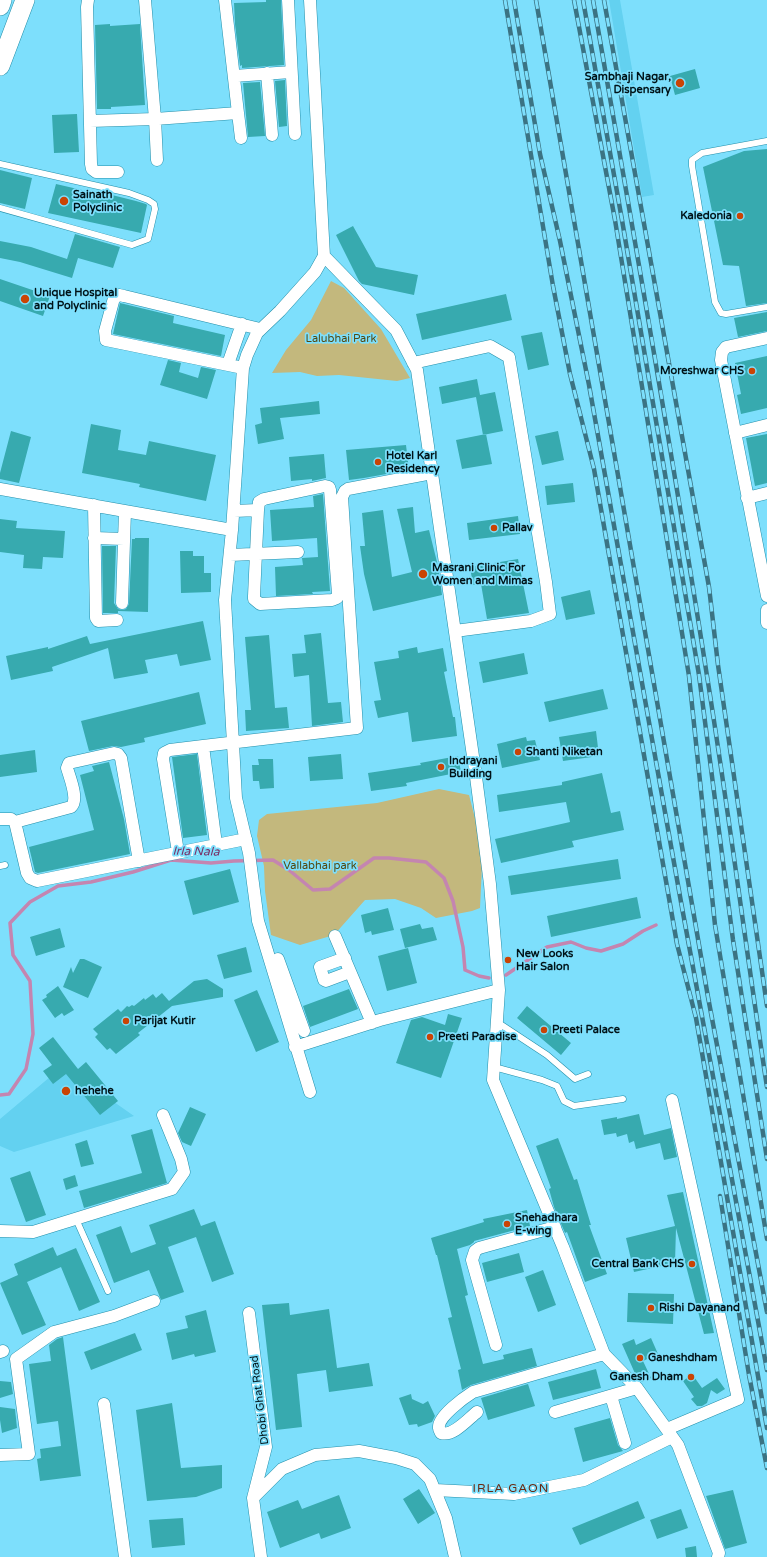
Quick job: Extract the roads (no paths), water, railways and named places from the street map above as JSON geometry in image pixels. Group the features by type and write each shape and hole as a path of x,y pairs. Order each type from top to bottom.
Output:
{"main road":[{"path":"0,6 2,0"},
{"path":"0,66 25,0"}],"street":[{"path":"88,0 91,164 92,168 96,172 118,172"},
{"path":"142,0 152,0"},
{"path":"145,0 155,119 156,160"},
{"path":"225,0 241,138"},
{"path":"288,0 295,134"},
{"path":"304,1031 258,921 249,854 236,798 225,600 234,511 243,368 255,338 307,282 315,272 324,256 310,0"},
{"path":"234,76 291,72"},
{"path":"267,73 272,135"},
{"path":"90,121 155,119 238,113"},
{"path":"324,256 396,330 417,370 489,876 499,990 494,1080 555,1227 604,1354 636,1388 678,1445 720,1553 718,1557"},
{"path":"243,368 106,340 105,331 114,298 119,295 124,296 238,334 255,338"},
{"path":"238,334 255,338"},
{"path":"228,364 238,334"},
{"path":"767,338 726,347 722,352 721,360 767,596"},
{"path":"413,362 490,346 509,357 546,582 550,614 531,621 455,630"},
{"path":"735,432 767,425"},
{"path":"337,511 345,491 348,489 432,473"},
{"path":"178,852 163,756 166,751 357,728 337,511 329,487 325,486 264,499 259,502 254,599 260,604 335,599 338,594 340,554"},
{"path":"0,489 232,530"},
{"path":"747,498 767,493"},
{"path":"94,505 96,618 98,621 117,620"},
{"path":"234,511 258,510"},
{"path":"122,603 125,511"},
{"path":"94,538 124,539"},
{"path":"230,555 298,552"},
{"path":"767,610 767,622"},
{"path":"203,746 216,844"},
{"path":"15,822 71,807 74,804 75,798 67,768 69,763 114,753 118,754 121,758 139,860"},
{"path":"0,819 11,819 15,822 27,873 33,880 37,881 246,839"},
{"path":"335,936 372,1023"},
{"path":"345,958 320,967 324,980 327,981 350,972"},
{"path":"277,967 288,1023 310,1092"},
{"path":"295,1047 372,1023 499,990"},
{"path":"288,1023 300,1019"},
{"path":"435,1490 514,1494 584,1480 670,1433 738,1399 672,1100"},
{"path":"0,1231 33,1232 172,1189 184,1172 181,1159 163,1115"},
{"path":"496,1345 472,1260 474,1254 479,1248 555,1227"},
{"path":"0,1455 29,1454 16,1359 54,1332 114,1316 154,1301"},
{"name":"Dhobi Ghat Road","path":"249,1313 266,1447 253,1498 261,1557"},
{"path":"476,1412 452,1433 446,1435 441,1433 439,1422 459,1402 473,1392 604,1354"},
{"path":"555,1412 636,1388"},
{"path":"611,1396 625,1443"},
{"path":"104,1404 125,1557"},
{"path":"253,1498 282,1468 316,1454 359,1451 396,1458 415,1464 430,1478 446,1518 455,1557"}],"lane":[{"path":"767,141 702,153 692,160 692,166 715,302 718,310 721,313 726,314 767,307"},
{"path":"0,164 129,193 148,200 154,204 155,209 148,239 132,245 0,208"},
{"path":"497,1022 547,1055 575,1079 588,1074"},
{"path":"494,1067 542,1080 557,1086 564,1100 574,1106 623,1099"},
{"path":"76,1219 108,1291"}],"waterway":[{"name":"Irla Nala","path":"0,1095 9,1094 26,1069 33,1034 30,981 13,955 10,923 30,902 58,886 91,882 133,872 171,860 211,863 273,860 289,870 313,890 330,889 374,858 426,862 444,878 453,901 463,947 465,970 479,976 489,978"},
{"name":"Irla Nala","path":"506,975 547,947 571,942 586,948 601,951 623,944 643,931 656,925"}],"railway":[{"path":"505,0 553,286 570,374 594,469 677,944 696,1018 767,1428"},
{"path":"514,0 540,154 560,241 589,385 681,902 767,1370"},
{"path":"536,0 708,997 767,1312"},
{"path":"574,0 615,220 689,676 715,925 767,1239"},
{"path":"583,0 699,675 733,940 767,1159"},
{"path":"593,0 652,338 694,591 723,779 767,1087"},
{"path":"604,0 709,587 718,665 767,1006"},
{"path":"720,1196 749,1375 767,1468"}],"place":[{"name":"Sambhaji Nagar, Dispensary","path":"680,83"},
{"name":"Sainath Polyclinic","path":"64,201"},
{"name":"Kaledonia","path":"740,216"},
{"name":"Unique Hospital and Polyclinic","path":"25,299"},
{"name":"Moreshwar CHS","path":"752,371"},
{"name":"Hotel Karl Residency","path":"378,462"},
{"name":"Pallav","path":"494,528"},
{"name":"Masrani Clinic For Women and Mimas","path":"423,574"},
{"name":"Shanti Niketan","path":"518,752"},
{"name":"Indrayani Building","path":"441,767"},
{"name":"New Looks Hair Salon","path":"508,960"},
{"name":"Parijat Kutir","path":"126,1021"},
{"name":"Preeti Palace","path":"544,1030"},
{"name":"Preeti Paradise","path":"430,1037"},
{"name":"hehehe","path":"66,1091"},
{"name":"Snehadhara E-wing","path":"507,1224"},
{"name":"Central Bank CHS","path":"692,1264"},
{"name":"Rishi Dayanand","path":"651,1308"},
{"name":"Ganeshdham","path":"640,1358"},
{"name":"Ganesh Dham","path":"691,1377"}],"district":[{"name":"IRLA GAON","path":"511,1489"}],"park label":[{"name":"Lalubhai Park","path":"341,339"},
{"name":"Vallabhai park","path":"320,866"}]}
